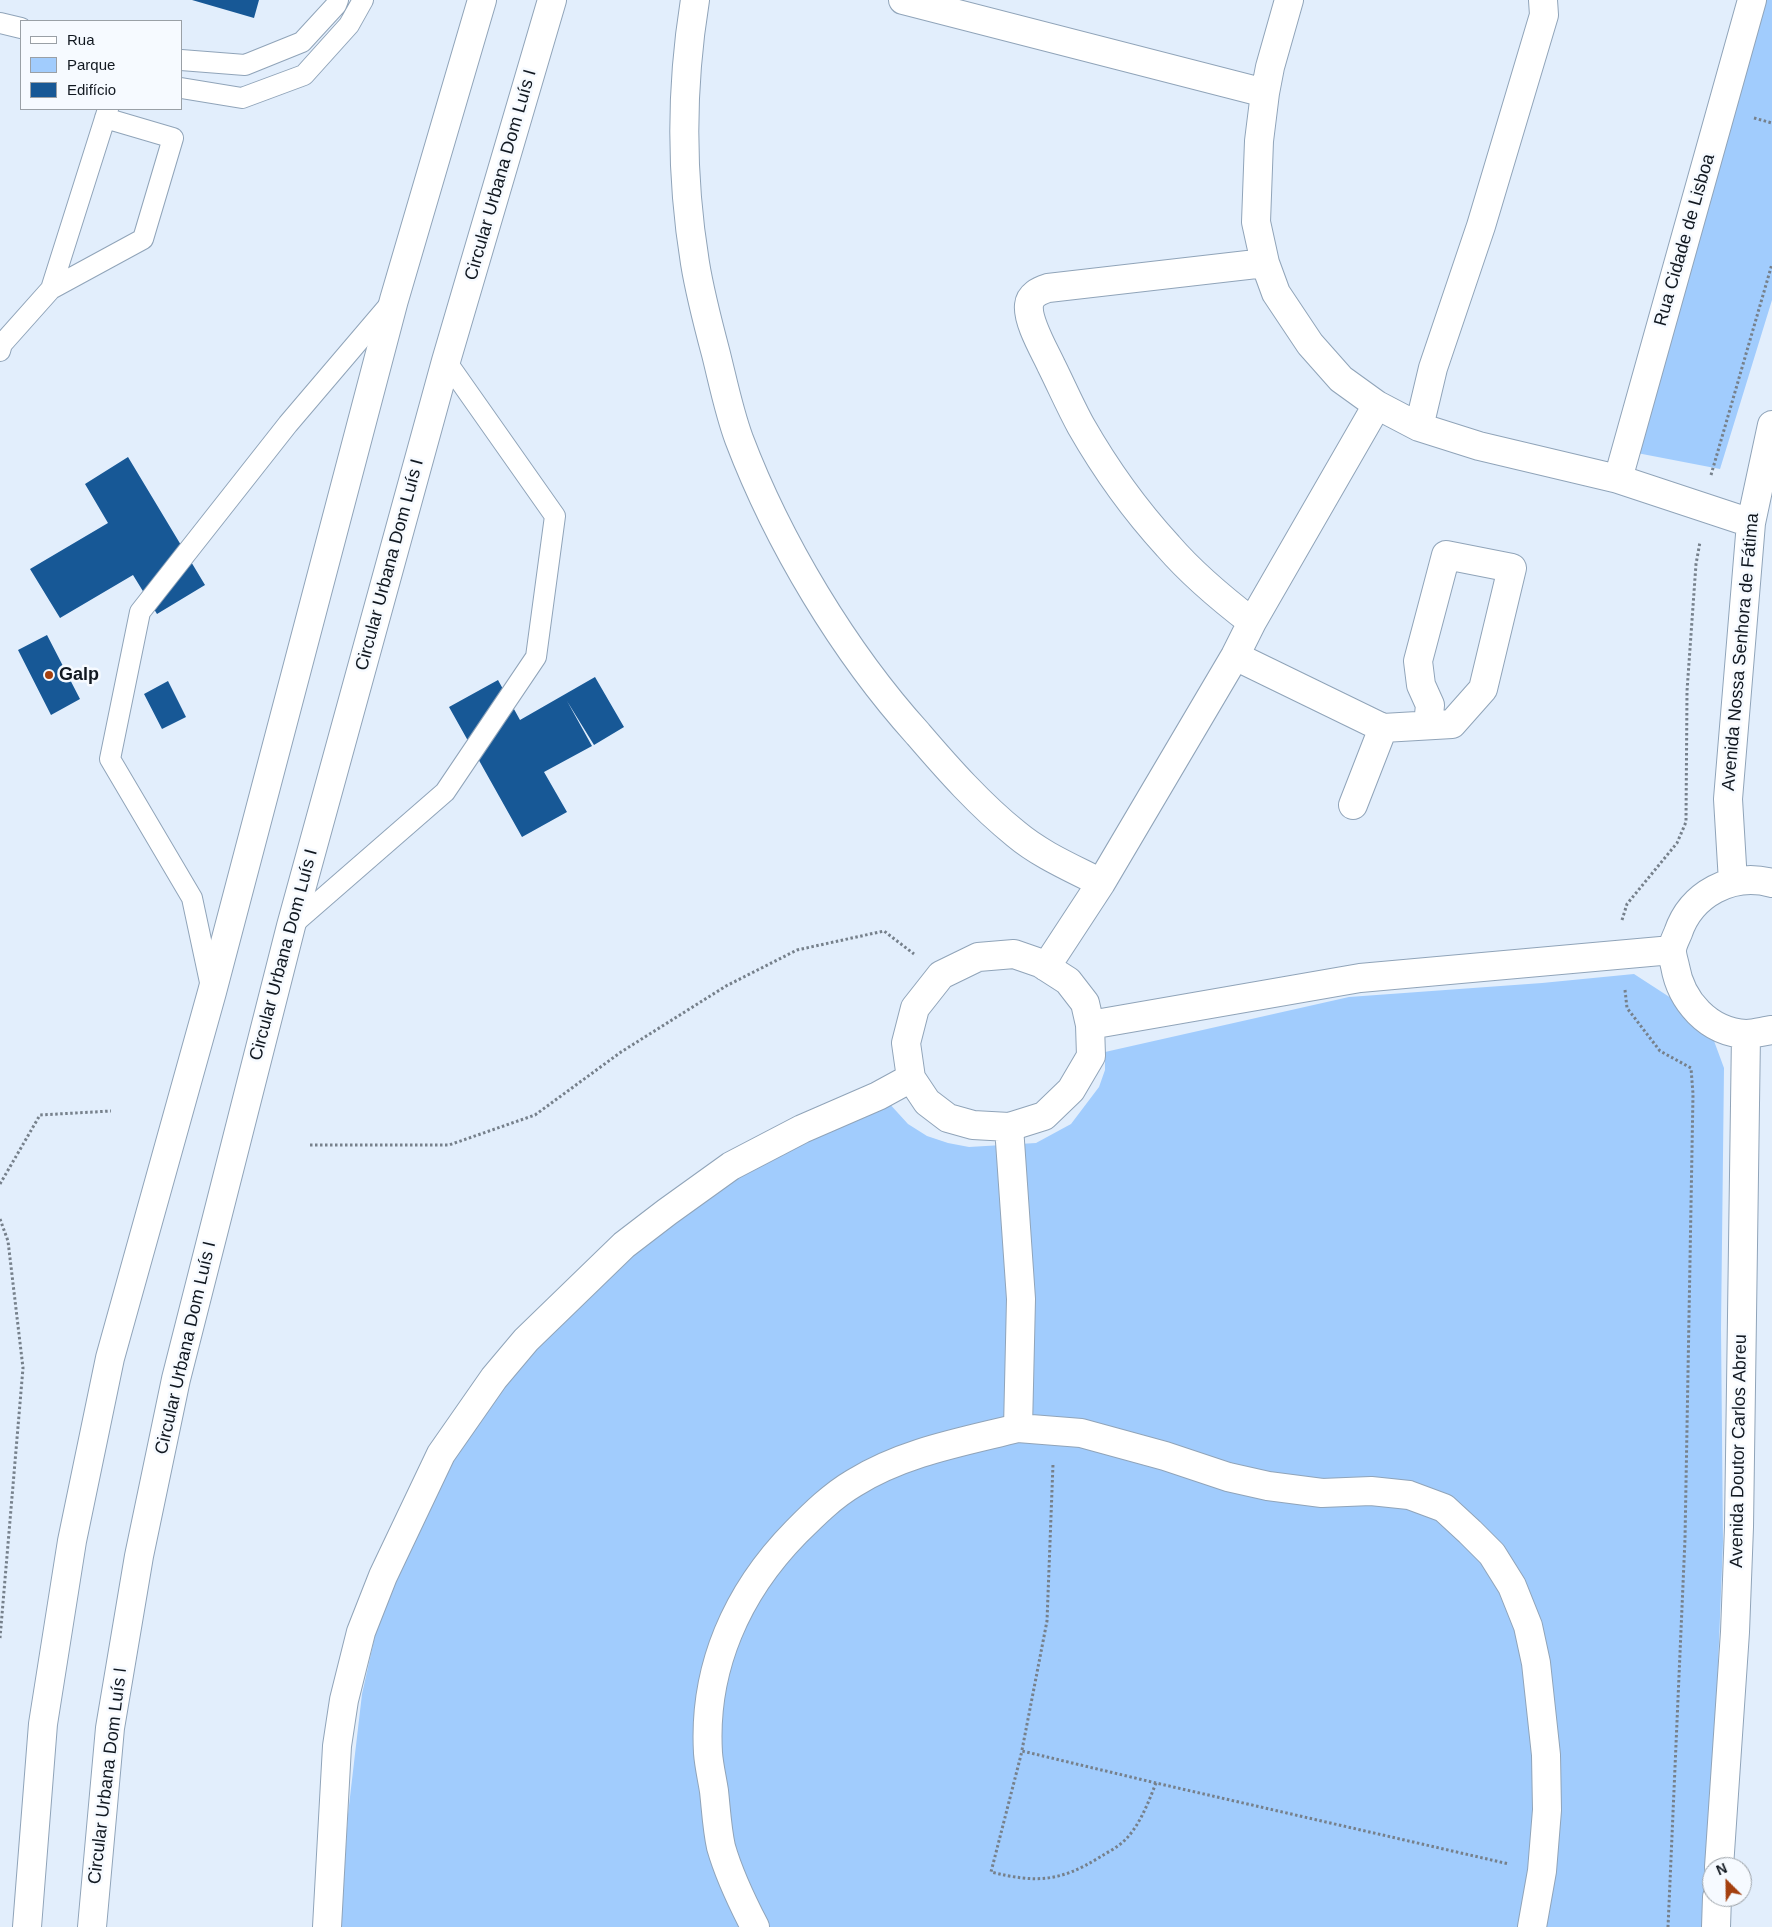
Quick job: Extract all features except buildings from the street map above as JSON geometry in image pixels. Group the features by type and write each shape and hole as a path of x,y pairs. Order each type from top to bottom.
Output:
{"main road":[{"path":"27,1927 43,1724 72,1541 110,1358 212,992 394,300 482,0"},
{"name":"Circular Urbana Dom Luís I","path":"92,1927 110,1728 139,1556 176,1379 291,926 446,361 552,0"},
{"path":"695,0 686,69 684,114 689,218 696,264 728,401 738,436 755,479 810,584 868,672 900,714 941,761 1016,835 1056,860 1101,882"},
{"path":"903,0 1265,93"},
{"path":"1289,0 1270,67 1265,93 1259,141 1256,222 1265,263 1276,293 1310,344 1341,379 1377,405 1419,427 1480,446 1618,479 1751,523"},
{"path":"1419,427 1433,368 1481,226 1544,15 1543,0"},
{"name":"Rua Cidade de Lisboa","path":"1618,479 1752,0"},
{"path":"1252,622 1213,591 1173,552 1124,491 1081,426 1044,350 1029,310 1029,302 1034,295 1048,288 1265,263"},
{"path":"1046,967 1101,882 1235,656 1252,622 1377,405"},
{"name":"Avenida Nossa Senhora de Fátima","path":"1733,882 1728,799 1751,523 1772,425"},
{"path":"1235,656 1383,728 1452,724 1483,689 1512,568 1446,555 1418,660 1421,685 1430,705 1428,725"},
{"path":"1353,805 1383,728"},
{"path":"1759,1032 1717,1027 1693,1008 1677,983 1672,950 1681,924 1699,900 1717,888 1733,882 1753,879 1772,883"},
{"path":"1090,1025 1360,978 1672,950"},
{"path":"1014,954 1046,967 1068,980 1085,1003 1090,1025 1091,1056 1071,1090 1044,1116 1009,1128 973,1125 948,1118 927,1102 911,1078 906,1043 915,1008 941,975 978,957 1014,954"},
{"name":"Avenida Doutor Carlos Abreu","path":"1720,1857 1735,1632 1759,1032"},
{"path":"327,1927 333,1799 337,1746 344,1700 361,1632 383,1576 441,1454 494,1378 526,1340 624,1244 731,1166 802,1128 878,1096 911,1078"},
{"path":"1009,1128 1021,1299 1018,1428"},
{"path":"755,1927 742,1902 721,1846 708,1754 709,1703 716,1664 750,1588 779,1549 829,1500 854,1483 910,1456 945,1445 1018,1428 1082,1433 1165,1456 1228,1477 1268,1486 1322,1493 1371,1491 1409,1494 1444,1508 1492,1554 1512,1586 1528,1626 1536,1663 1546,1755 1547,1810 1542,1871 1532,1927"},
{"path":"1716,1927 1717,1907"}],"lane":[{"path":"182,60 244,65 302,42 336,5 338,0"},
{"path":"182,88 242,98 304,75 349,25 363,0"},
{"path":"0,23 20,28"},
{"path":"0,351 2,344 51,289 142,239 173,138 106,113 51,289"},
{"path":"212,992 192,898 110,759 140,612 288,424 394,300"},
{"path":"291,926 445,792 536,657 555,516 446,361"}],"path":[{"path":"1668,1927 1685,1539 1693,1094 1691,1068 1660,1051 1627,1008 1617,932 1627,904 1677,843 1686,822 1687,691 1696,564 1711,476 1772,264"},
{"path":"310,1145 449,1145 534,1115 621,1052 726,986 797,950 884,931 941,975"},
{"path":"0,1184 40,1115 111,1111"},
{"path":"0,1219 8,1241 23,1368 0,1638"},
{"path":"1054,1431 1048,1621 1022,1751 991,1872 1017,1878 1044,1880 1085,1866 1125,1840 1145,1810 1156,1783"},
{"path":"1022,1751 1542,1871"}],"green space":[{"path":"1766,0 1772,0 1772,300 1720,469 1637,453"},
{"path":"1634,974 1671,998 1710,1030 1724,1068 1721,1329 1723,1542 1711,1841 1710,1857 1702,1857 1702,1907 1705,1907 1703,1927 341,1927 348,1814 362,1694 379,1618 408,1544 453,1460 502,1385 580,1296 676,1216 777,1152 887,1101 908,1124 927,1136 948,1143 969,1147 1036,1143 1071,1124 1099,1087 1105,1070 1105,1052 1349,997 1542,983"}],"place":[{"name":"Galp","path":"49,675"}]}
